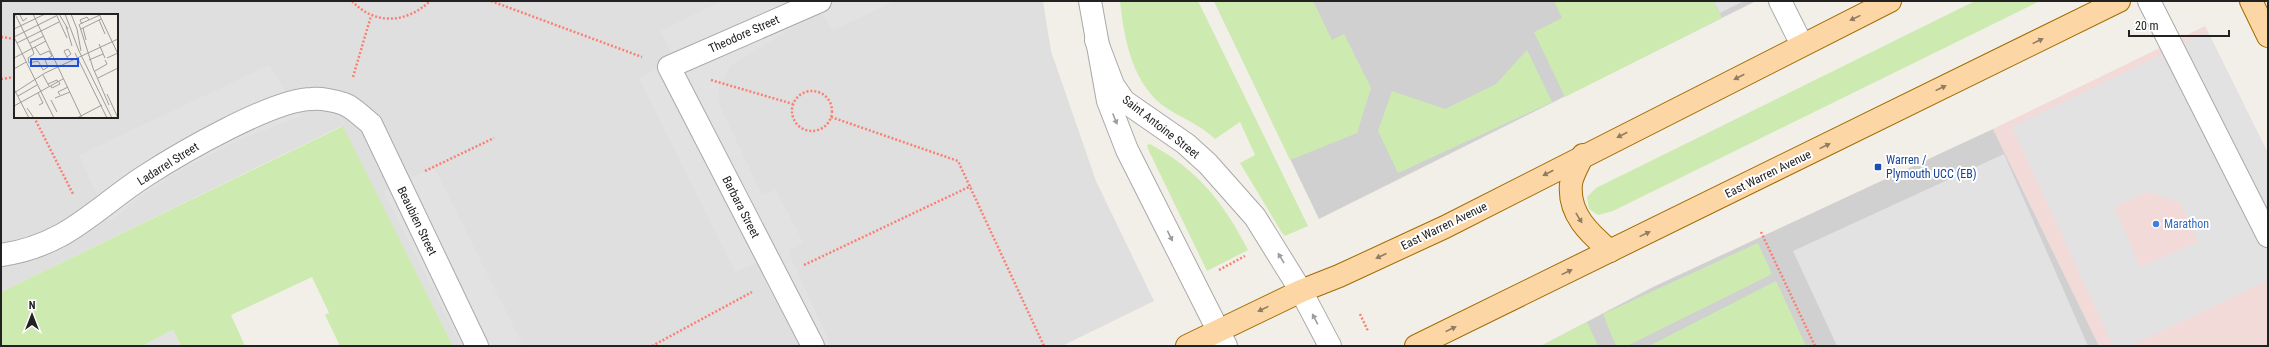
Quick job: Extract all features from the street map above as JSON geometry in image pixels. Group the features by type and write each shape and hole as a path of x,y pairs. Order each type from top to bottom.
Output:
{"main road":[{"name":"East Warren Avenue","path":"1187,346 1222,339 1301,291 1339,276 1445,227 1582,155 1890,1"},
{"name":"East Warren Avenue","path":"1416,346 2119,1"},
{"path":"2250,1 2268,36"},
{"path":"1582,155 1571,184 1574,209 1587,232 1610,251"}],"street":[{"name":"Theodore Street","path":"669,67 820,1"},
{"name":"Saint Antoine Street","path":"1090,1 1108,101 1127,150 1222,339"},
{"path":"1780,1 1802,45"},
{"path":"2149,1 2268,236"},
{"name":"Saint Antoine Street","path":"1096,40 1113,85 1124,101 1186,144 1208,164 1255,217 1301,291 1330,346"},
{"name":"Barbara Street","path":"669,67 813,346"},
{"name":"Ladarrel Street","path":"1,255 20,253 42,246 87,221 144,176 209,139 274,107 311,98 346,104"},
{"name":"Beaubien Street","path":"346,104 370,124 477,346"}],"path":[{"path":"352,1 370,16 386,20 402,18 417,12 430,1"},
{"path":"491,1 669,67 793,104"},
{"path":"346,104 370,16"},
{"path":"1,38 14,39"},
{"path":"1,79 14,78"},
{"path":"815,91 821,93 830,103 831,117 824,127 812,130 805,129 795,122 792,116 793,104 802,94 815,91"},
{"path":"831,117 958,161 971,186 1044,346"},
{"path":"35,118 87,221"},
{"path":"399,183 494,138"},
{"path":"804,266 971,186"},
{"path":"1762,232 1815,346"},
{"path":"1215,272 1250,253"},
{"path":"652,346 757,289"},
{"path":"1360,314 1368,331"}],"shaded area":[{"path":"1,1 1043,1 1051,51 1096,181 1154,301 1062,346 453,346 342,126 1,292"},
{"path":"722,1 895,1 832,31 824,15 818,13 731,65 718,90 720,106 762,195 776,190 803,242 788,251 831,346 800,346 759,262 735,272 639,78 675,60 660,31"},
{"path":"1214,1 1756,1 1319,219"},
{"path":"1714,1 1744,1 1720,13"},
{"path":"2205,26 2268,154 2268,346 2099,346 1993,129"},
{"path":"2208,32 2268,153 2268,280 2130,346 2113,346 2012,127","holes":["2148,192 2181,203 2198,242 2140,267 2114,207"]},
{"path":"269,65 301,116 238,140 176,173 143,195 109,222 79,155"},
{"path":"1993,129 2099,346 1541,346 1653,287"},
{"path":"2004,154 2088,346 1837,346 1793,251"},
{"path":"434,167 523,346 461,346 383,191"},
{"path":"173,330 181,346 142,346"}],"green space":[{"path":"1120,1 1198,1 1308,226 1285,236 1282,233 1240,163 1255,155 1240,122 1215,139 1199,126 1168,109 1156,100 1138,75 1132,61 1124,31"},
{"path":"1214,1 1313,1 1332,40 1344,34 1371,88 1357,133 1290,160"},
{"path":"1554,1 1714,1 1722,18 1565,97 1534,32 1562,18"},
{"path":"1975,1 2040,1 1613,211 1598,215 1589,209 1587,197 1596,188"},
{"path":"1527,50 1552,102 1398,173 1378,131 1392,91 1445,109 1496,84"},
{"path":"343,126 453,346 340,346 325,315 329,313 312,277 231,315 245,346 181,346 173,330 142,346 1,346 1,292"},
{"path":"1150,144 1167,154 1196,176 1219,202 1248,250 1207,271 1148,149 1147,145"},
{"path":"1758,243 1772,274 1627,346 1616,346 1603,314"},
{"path":"1776,281 1806,346 1651,346 1651,345"},
{"path":"1587,322 1598,346 1541,346"}],"place":[{"name":"Warren / Plymouth UCC (EB)","path":"1878,167"},
{"name":"Marathon","path":"2156,224"}]}
